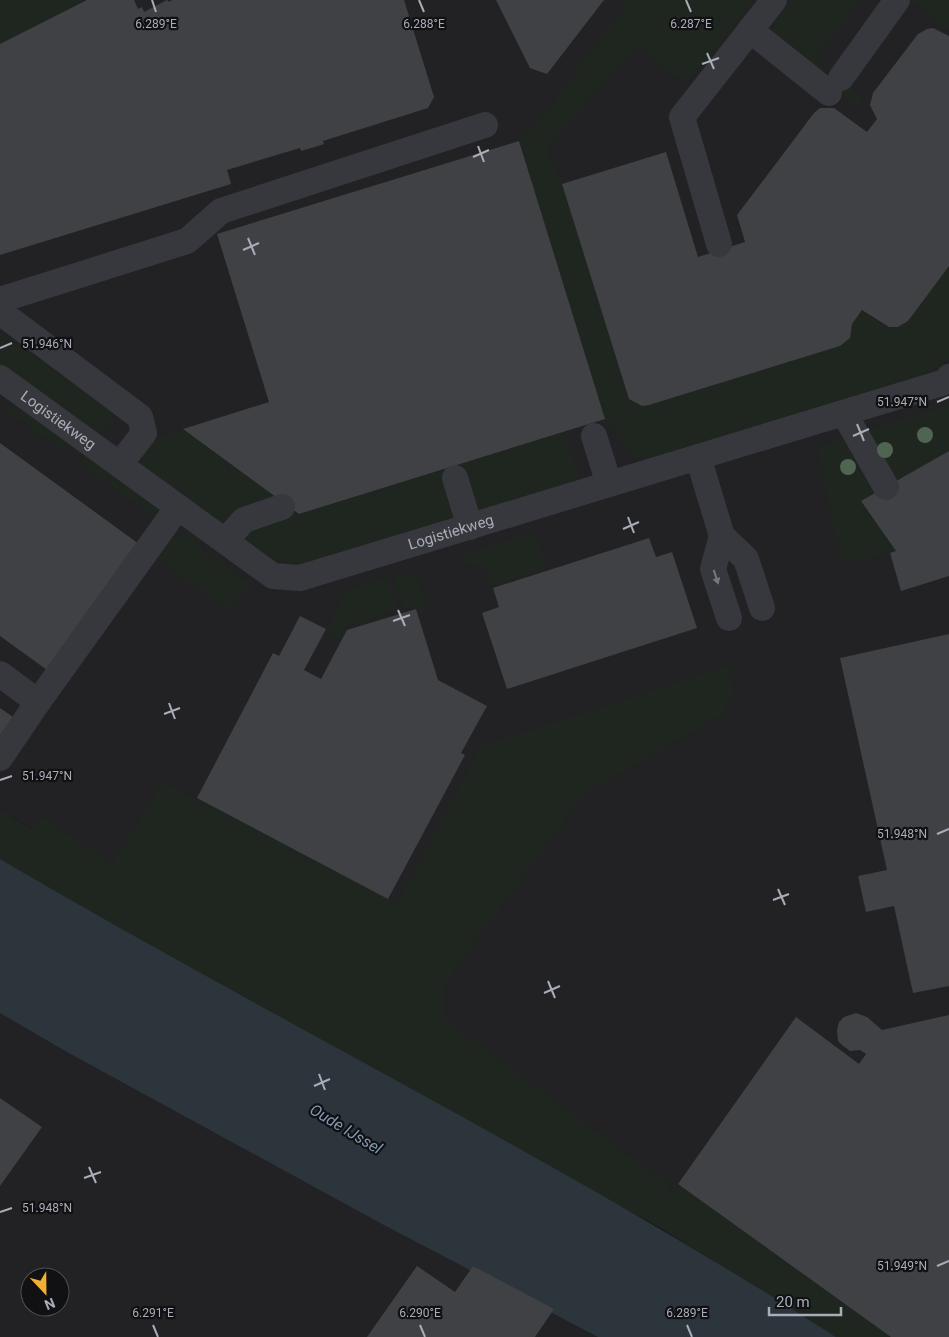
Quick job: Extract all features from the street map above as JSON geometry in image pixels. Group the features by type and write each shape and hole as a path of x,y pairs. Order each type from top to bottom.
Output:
{"street":[{"path":"718,244 682,117 774,0"},
{"path":"750,30 835,86 898,0"},
{"path":"0,300 187,241 221,211 485,125"},
{"path":"0,312 140,417 144,433 120,464"},
{"name":"Logistiekweg","path":"3,387 120,464 273,576 300,578 945,382 949,377"},
{"path":"844,413 886,487"},
{"path":"594,436 609,484"},
{"path":"698,457 722,536 746,559 762,608"},
{"path":"455,478 470,527"},
{"path":"0,758 178,507"},
{"path":"225,541 244,520 282,507"},
{"path":"722,536 713,570 729,618"},
{"path":"0,674 38,702"}],"shaded area":[{"path":"0,0 949,0 949,1337 880,1337 178,924 0,809"},
{"path":"0,0 87,0 0,44"},
{"path":"628,0 754,0 686,84 637,46 546,149 562,184 629,399 642,406 649,405 840,346 849,338 853,322 862,310 876,320 891,327 902,326 949,266 949,359 923,375 649,461 639,459 633,455 605,419 519,141 535,127"},
{"path":"792,0 861,0 814,61 864,99 858,107 781,47 774,27 778,17"},
{"path":"910,0 949,0 949,30"},
{"path":"0,332 111,412 114,424 102,431 94,430 0,364"},
{"path":"949,404 949,451 861,501 896,551 842,565 817,447"},
{"path":"16,406 69,444 64,451 5,410"},
{"path":"183,429 300,514 564,432 580,480 299,566 272,560 142,465 139,458 147,443"},
{"path":"84,455 157,508 157,519 79,463"},
{"path":"192,532 204,540 199,547 250,584 230,611 156,558 170,538"},
{"path":"534,532 546,568 491,586 486,569 463,562 462,555"},
{"path":"406,573 416,580 428,600 422,613 416,606 404,609 394,577"},
{"path":"388,578 398,610 344,627 341,639 326,632 347,590"},
{"path":"729,665 734,693 721,715 583,795 443,986 444,1019 668,1184 668,1190 672,1193 685,1182 907,1337 836,1337 660,1228 120,930 0,859 0,809 31,829 42,816 112,864 163,782 398,903 480,747"},
{"path":"0,954 631,1337 0,1337"}],"water":[{"name":"Oude IJssel","path":"0,859 104,919 526,1152 734,1273 836,1337 598,1337 382,1224 67,1052 0,1013"}],"building":[{"path":"87,0 134,0 138,9 142,7 144,12 167,0 169,2 172,0 404,0 434,97 428,108 323,141 324,144 318,146 301,151 300,148 227,170 231,184 0,255 0,44"},
{"path":"496,0 604,0 547,74 530,68"},
{"path":"933,28 949,36 949,266 908,321 898,327 889,327 862,310 852,324 850,338 840,346 649,405 642,406 629,399 562,184 666,152 698,257 745,242 737,215 814,113 820,108 834,108 867,132 877,119 870,105 873,93 918,34"},
{"path":"519,141 605,419 299,514 183,429 269,402 217,234"},
{"path":"0,443 139,544 47,670 0,636"},
{"path":"949,451 949,576 901,591 890,553 896,551 861,501"},
{"path":"649,538 656,557 672,552 697,628 507,689 482,613 499,607 493,588"},
{"path":"416,609 438,680 487,706 461,753 465,755 388,899 197,798 273,653 279,656 300,616 326,629 304,670 321,679 347,630"},
{"path":"949,634 949,986 913,993 894,906 866,912 858,876 887,870 840,658"},
{"path":"0,708 13,717 0,735"},
{"path":"856,1013 867,1017 882,1030 949,1015 949,1337 891,1337 678,1184 796,1017 859,1064 866,1054 860,1050 850,1051 842,1045 838,1041 837,1030 839,1022 844,1017"},
{"path":"0,1098 42,1127 0,1186"},
{"path":"417,1266 455,1292 473,1266 554,1309 535,1337 367,1337"}]}
